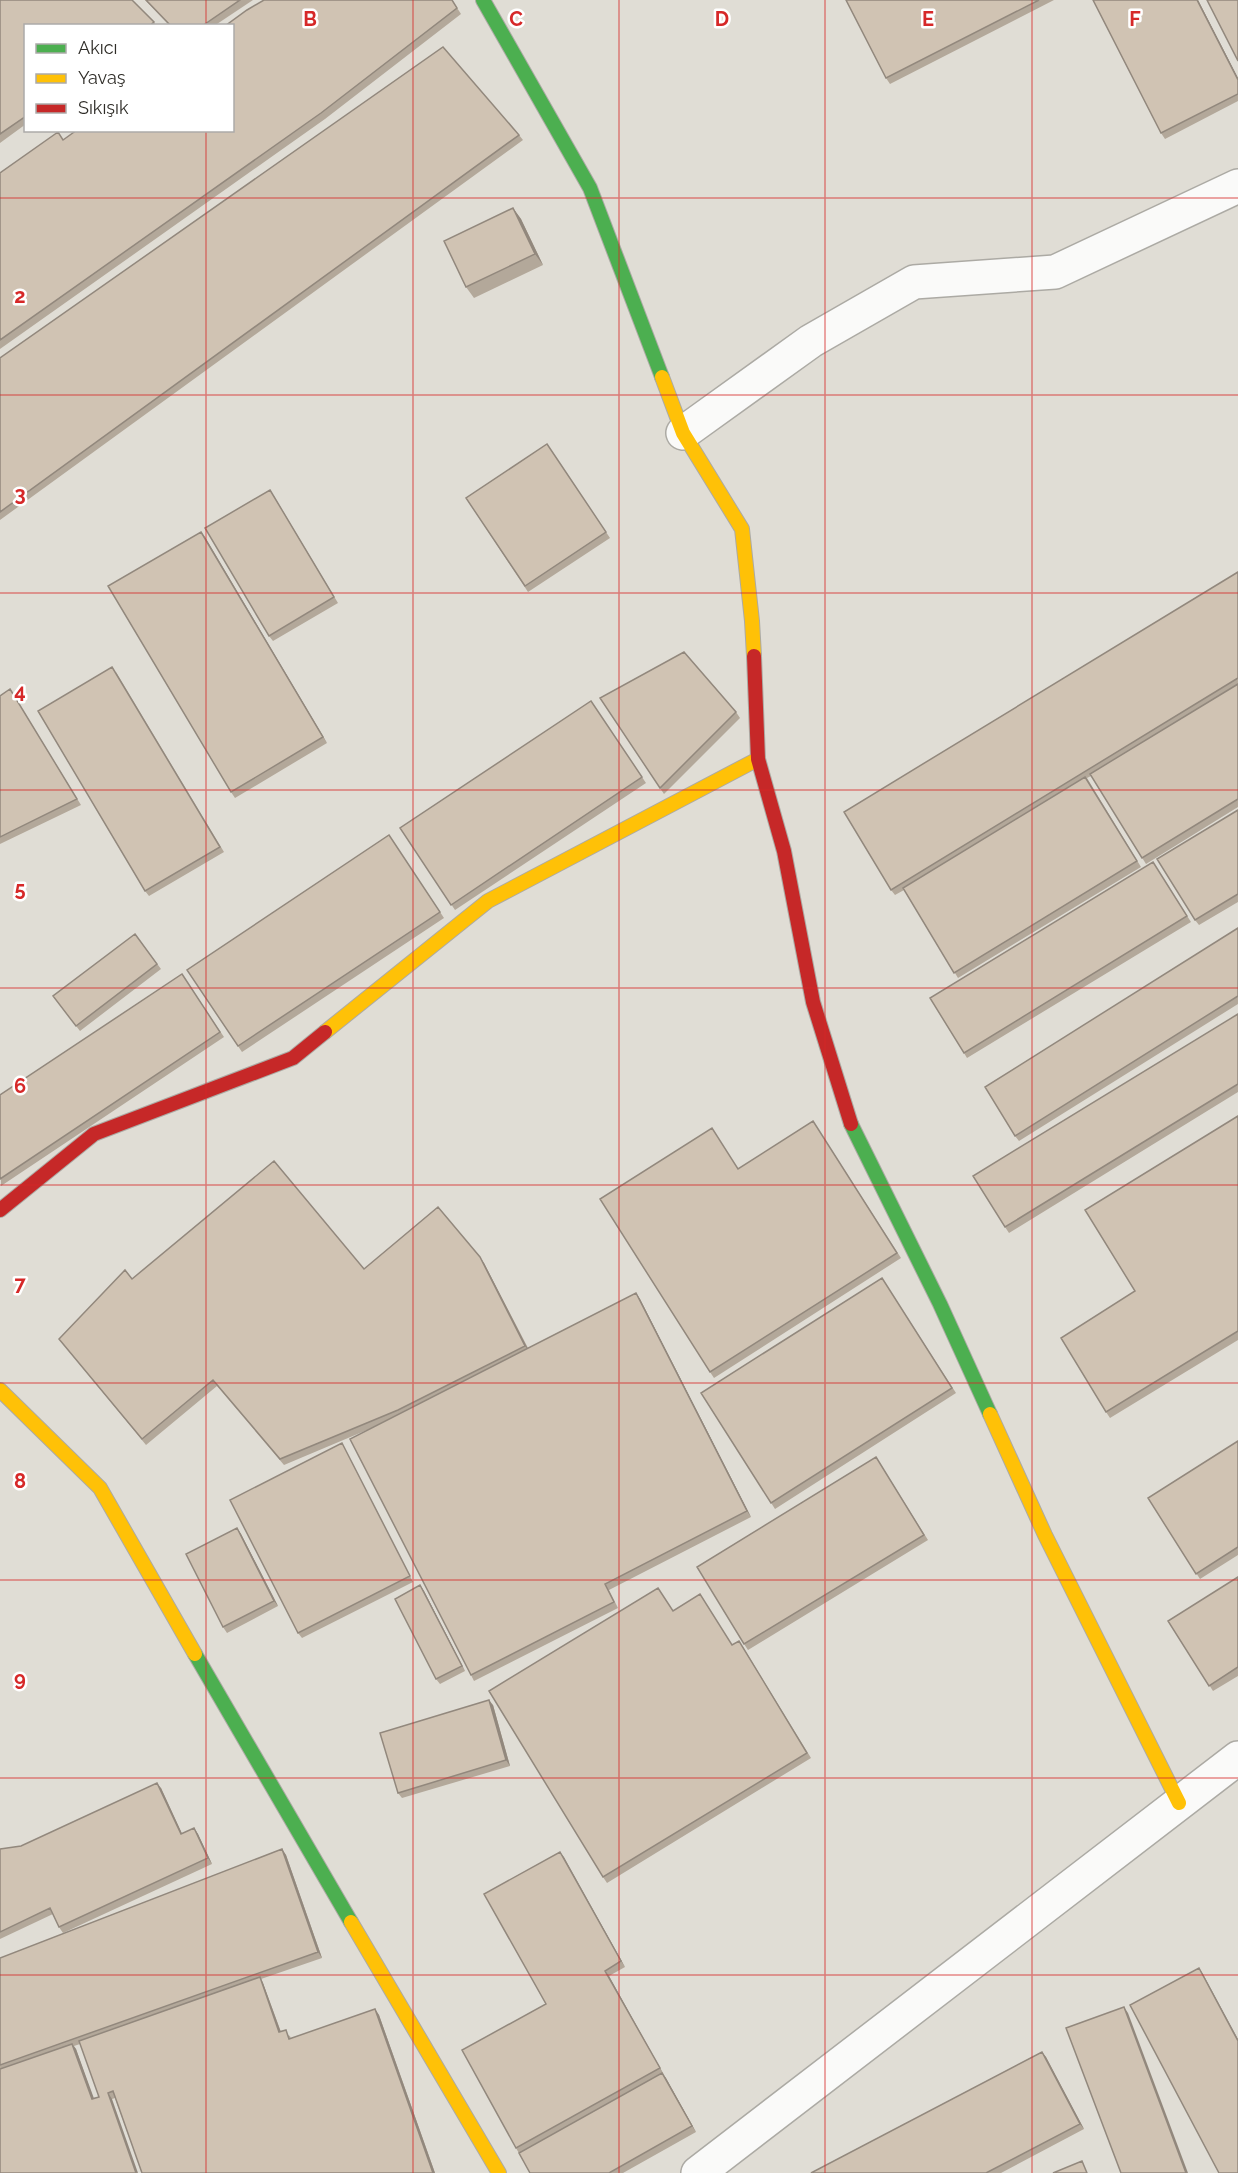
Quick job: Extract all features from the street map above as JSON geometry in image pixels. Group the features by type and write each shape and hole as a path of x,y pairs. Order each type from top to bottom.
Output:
{"street":[{"path":"483,0 590,188 683,433 742,529 752,621 758,759 784,851 813,1002 849,1119 940,1304 1045,1535 1179,1803"},
{"path":"683,433 811,341 914,282 1054,272 1238,186"},
{"path":"0,1210 94,1134 293,1058 488,901 758,759"},
{"path":"0,1390 100,1488 273,1789 499,2173"},
{"path":"698,2173 1238,1758"}],"building":[{"path":"0,0 132,0 154,22 152,24 24,24 24,117 0,134"},
{"path":"146,0 240,0 205,24 169,24"},
{"path":"264,0 452,0 457,8 321,113 0,340 0,173 58,132 63,140 74,132 234,132 234,24 228,24"},
{"path":"846,0 1039,0 886,78"},
{"path":"1093,0 1197,0 1238,80 1238,94 1161,133"},
{"path":"1207,0 1238,0 1238,61"},
{"path":"443,47 519,135 0,512 0,358"},
{"path":"513,208 535,254 466,287 444,241"},
{"path":"547,444 606,532 525,586 466,498"},
{"path":"270,490 334,597 269,636 205,528"},
{"path":"201,532 323,737 231,792 108,586"},
{"path":"1238,572 1238,678 891,890 844,812"},
{"path":"684,652 736,712 660,788 600,698"},
{"path":"112,667 220,847 145,891 38,711"},
{"path":"1238,684 1238,799 1142,858 1090,774"},
{"path":"10,689 77,799 0,837 0,696"},
{"path":"591,701 642,777 451,905 400,828"},
{"path":"1085,777 1137,861 954,973 903,888"},
{"path":"1238,810 1238,894 1195,920 1157,859"},
{"path":"389,835 440,912 238,1046 187,970"},
{"path":"1153,862 1187,916 964,1053 930,998"},
{"path":"1238,928 1238,996 1015,1136 985,1087"},
{"path":"135,934 157,964 76,1026 53,996"},
{"path":"182,974 220,1032 0,1179 0,1095"},
{"path":"1238,1014 1238,1084 1005,1227 973,1176"},
{"path":"1238,1116 1238,1331 1106,1412 1061,1338 1135,1291 1085,1210"},
{"path":"813,1121 897,1253 710,1372 600,1199 712,1128 738,1169"},
{"path":"274,1161 364,1269 438,1207 480,1257 525,1346 398,1410 280,1459 213,1380 142,1439 59,1339 125,1270 132,1279"},
{"path":"882,1278 952,1388 771,1503 701,1393"},
{"path":"636,1293 747,1511 605,1584 614,1602 471,1675 350,1439"},
{"path":"1238,1441 1238,1547 1196,1574 1148,1498"},
{"path":"342,1443 410,1576 298,1633 230,1500"},
{"path":"876,1457 924,1535 744,1644 697,1567"},
{"path":"237,1528 274,1601 223,1627 186,1554"},
{"path":"1238,1577 1238,1667 1209,1686 1168,1621"},
{"path":"420,1585 462,1666 436,1679 395,1599"},
{"path":"658,1588 673,1611 700,1594 732,1645 739,1641 807,1753 603,1877 489,1691"},
{"path":"489,1700 506,1760 398,1793 380,1733"},
{"path":"157,1783 181,1834 194,1828 208,1858 59,1927 50,1908 0,1932 0,1849 21,1846"},
{"path":"282,1849 318,1952 0,2065 0,1958"},
{"path":"560,1852 621,1961 605,1971 660,2068 516,2148 462,2050 546,2004 484,1894"},
{"path":"1199,1968 1238,2041 1238,2173 1219,2173 1130,2005"},
{"path":"260,1977 279,2032 286,2030 289,2039 375,2009 433,2173 142,2173 113,2091 108,2093 136,2173 0,2173 0,2069 72,2044 92,2099 99,2097 79,2041"},
{"path":"1124,2007 1186,2173 1121,2173 1066,2028"},
{"path":"1042,2052 1080,2124 986,2173 811,2173"},
{"path":"662,2073 692,2126 609,2173 530,2173 519,2153"},
{"path":"1082,2161 1087,2173 1053,2173"}],"traffic: fast":[{"path":"483,0 590,188 662,377"},
{"path":"851,1124 940,1304 990,1414"},
{"path":"195,1654 351,1922"}],"traffic: slow":[{"path":"662,377 683,433 742,529 754,656"},
{"path":"325,1032 488,901 758,759"},
{"path":"0,1390 100,1488 195,1654"},
{"path":"990,1414 1045,1535 1179,1803"},
{"path":"351,1922 499,2173"}],"traffic: jam":[{"path":"754,656 758,759 784,851 813,1002 851,1124"},
{"path":"0,1210 94,1134 293,1058 325,1032"}]}
